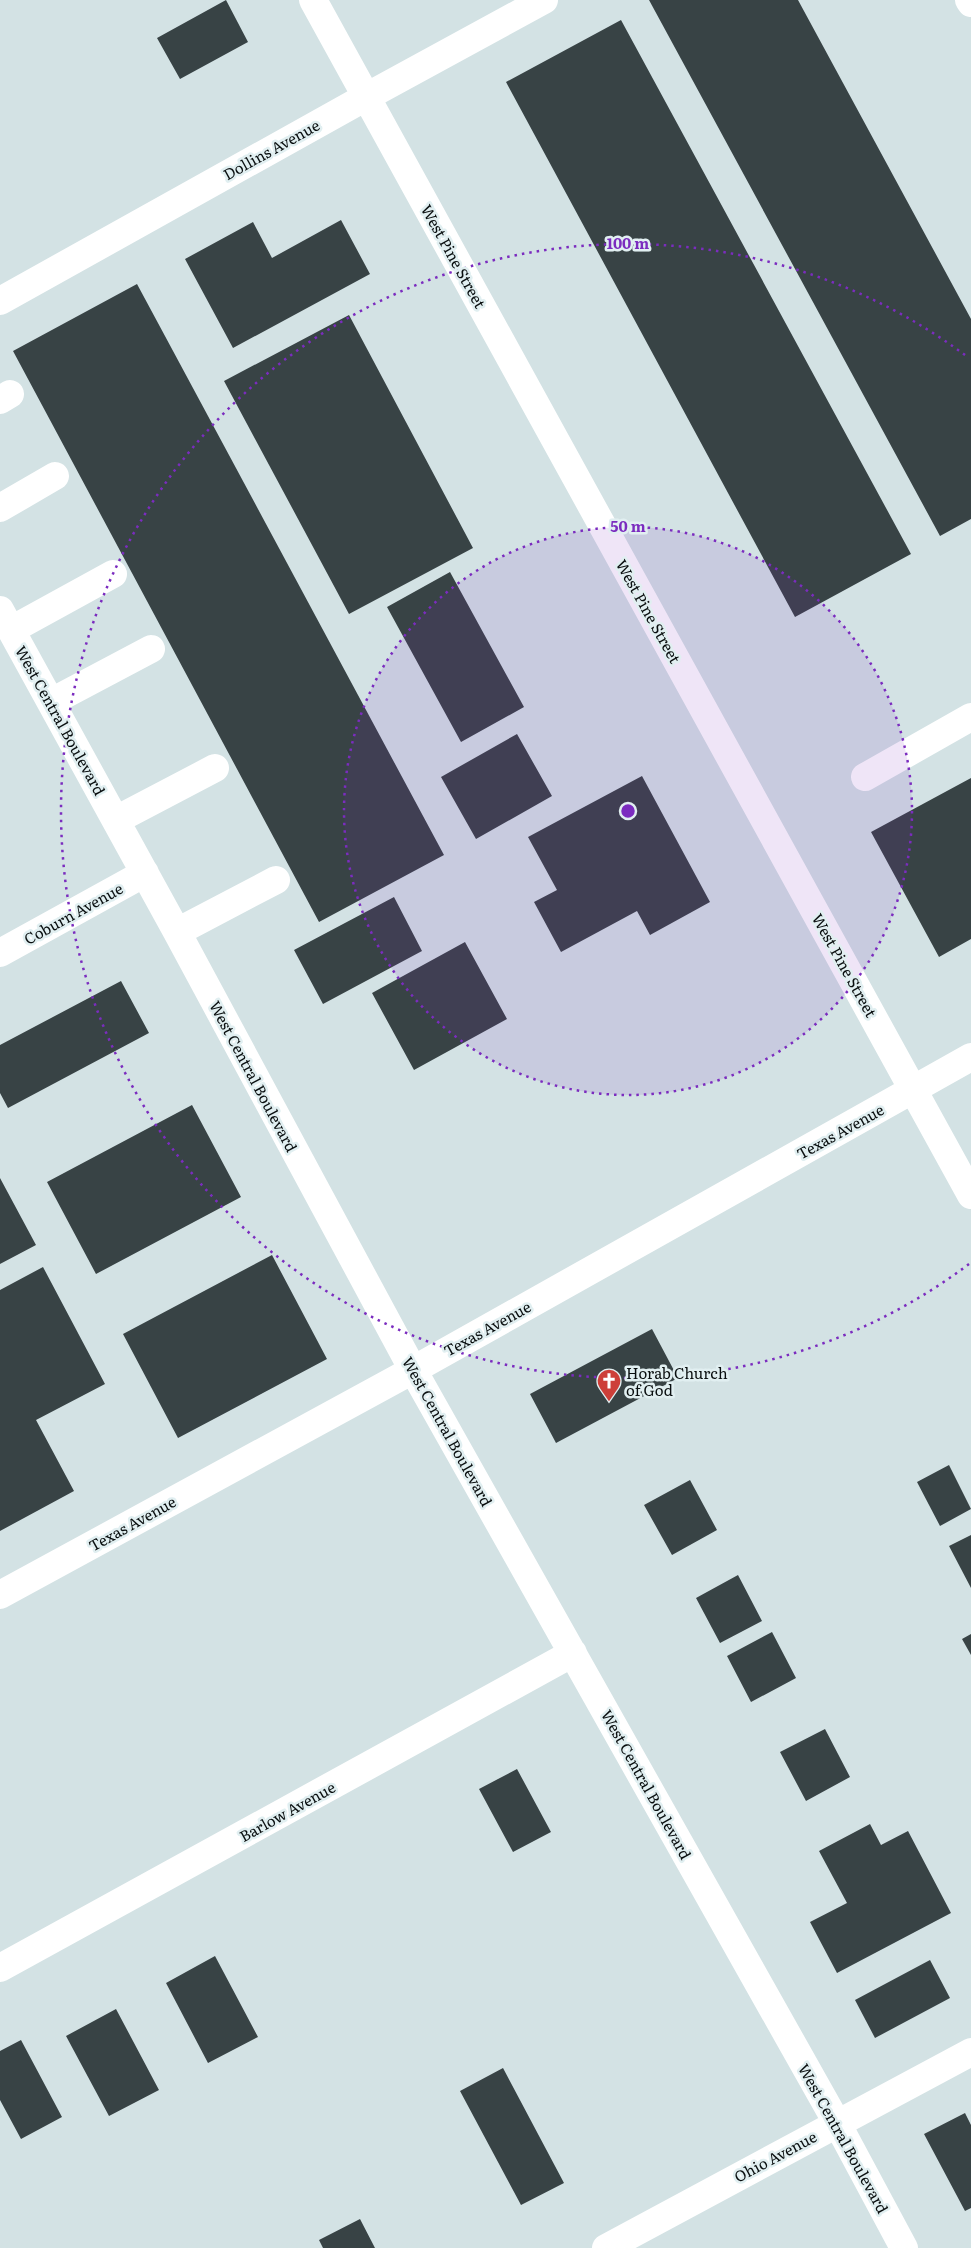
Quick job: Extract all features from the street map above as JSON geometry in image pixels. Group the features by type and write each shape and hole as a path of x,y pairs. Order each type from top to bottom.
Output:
{"street":[{"name":"West Pine Street","path":"313,0 971,1195"},
{"name":"Dollins Avenue","path":"0,301 544,0"},
{"path":"0,508 55,476"},
{"path":"5,620 113,574"},
{"name":"West Central Boulevard","path":"5,620 145,873 413,1370 837,2123 904,2248"},
{"path":"51,702 150,649"},
{"path":"865,777 971,717"},
{"path":"116,820 215,768"},
{"name":"Coburn Avenue","path":"0,953 145,873"},
{"path":"177,932 276,880"},
{"name":"Texas Avenue","path":"0,1595 413,1370 971,1057"},
{"name":"Barlow Avenue","path":"0,1968 573,1653"},
{"name":"Ohio Avenue","path":"606,2248 971,2052"}],"building":[{"path":"226,0 248,42 180,79 157,38"},
{"path":"649,0 798,0 971,319 971,519 940,536"},
{"path":"621,20 911,554 795,617 506,82"},
{"path":"341,220 370,274 233,348 185,259 253,222 272,258"},
{"path":"137,284 444,855 319,922 13,351"},
{"path":"349,315 473,548 349,614 224,381"},
{"path":"450,572 524,707 461,742 387,607"},
{"path":"517,734 552,796 476,839 441,777"},
{"path":"642,776 710,902 650,935 637,911 561,952 534,902 557,890 528,837"},
{"path":"971,778 971,939 939,957 871,832"},
{"path":"394,897 422,951 323,1004 294,950"},
{"path":"465,942 507,1019 414,1070 372,993"},
{"path":"121,981 149,1033 8,1108 0,1093 0,1045"},
{"path":"192,1105 241,1197 96,1274 47,1182"},
{"path":"0,1178 36,1245 0,1264"},
{"path":"272,1255 327,1359 178,1438 123,1334"},
{"path":"43,1267 105,1384 36,1420 74,1491 0,1531 0,1290"},
{"path":"652,1329 678,1378 556,1443 530,1394"},
{"path":"949,1465 971,1509 940,1526 917,1482"},
{"path":"690,1480 717,1530 672,1555 644,1505"},
{"path":"971,1535 971,1588 949,1546"},
{"path":"738,1575 762,1621 720,1643 696,1598"},
{"path":"772,1632 796,1678 751,1702 727,1656"},
{"path":"971,1634 971,1655 962,1639"},
{"path":"825,1729 850,1777 806,1801 780,1752"},
{"path":"517,1769 551,1832 513,1852 479,1789"},
{"path":"870,1824 881,1845 908,1831 951,1913 837,1973 810,1922 847,1903 819,1851"},
{"path":"215,1956 258,2037 208,2063 166,1983"},
{"path":"930,1960 950,1998 875,2038 855,2000"},
{"path":"116,2009 159,2090 109,2116 66,2036"},
{"path":"21,2040 62,2117 21,2139 0,2100 0,2051"},
{"path":"503,2068 564,2183 521,2205 460,2091"},
{"path":"965,2113 971,2125 971,2208 965,2211 924,2134"},
{"path":"360,2219 375,2248 323,2248 319,2240"}],"place":[{"name":"Horab Church of God","path":"609,1402"}]}
